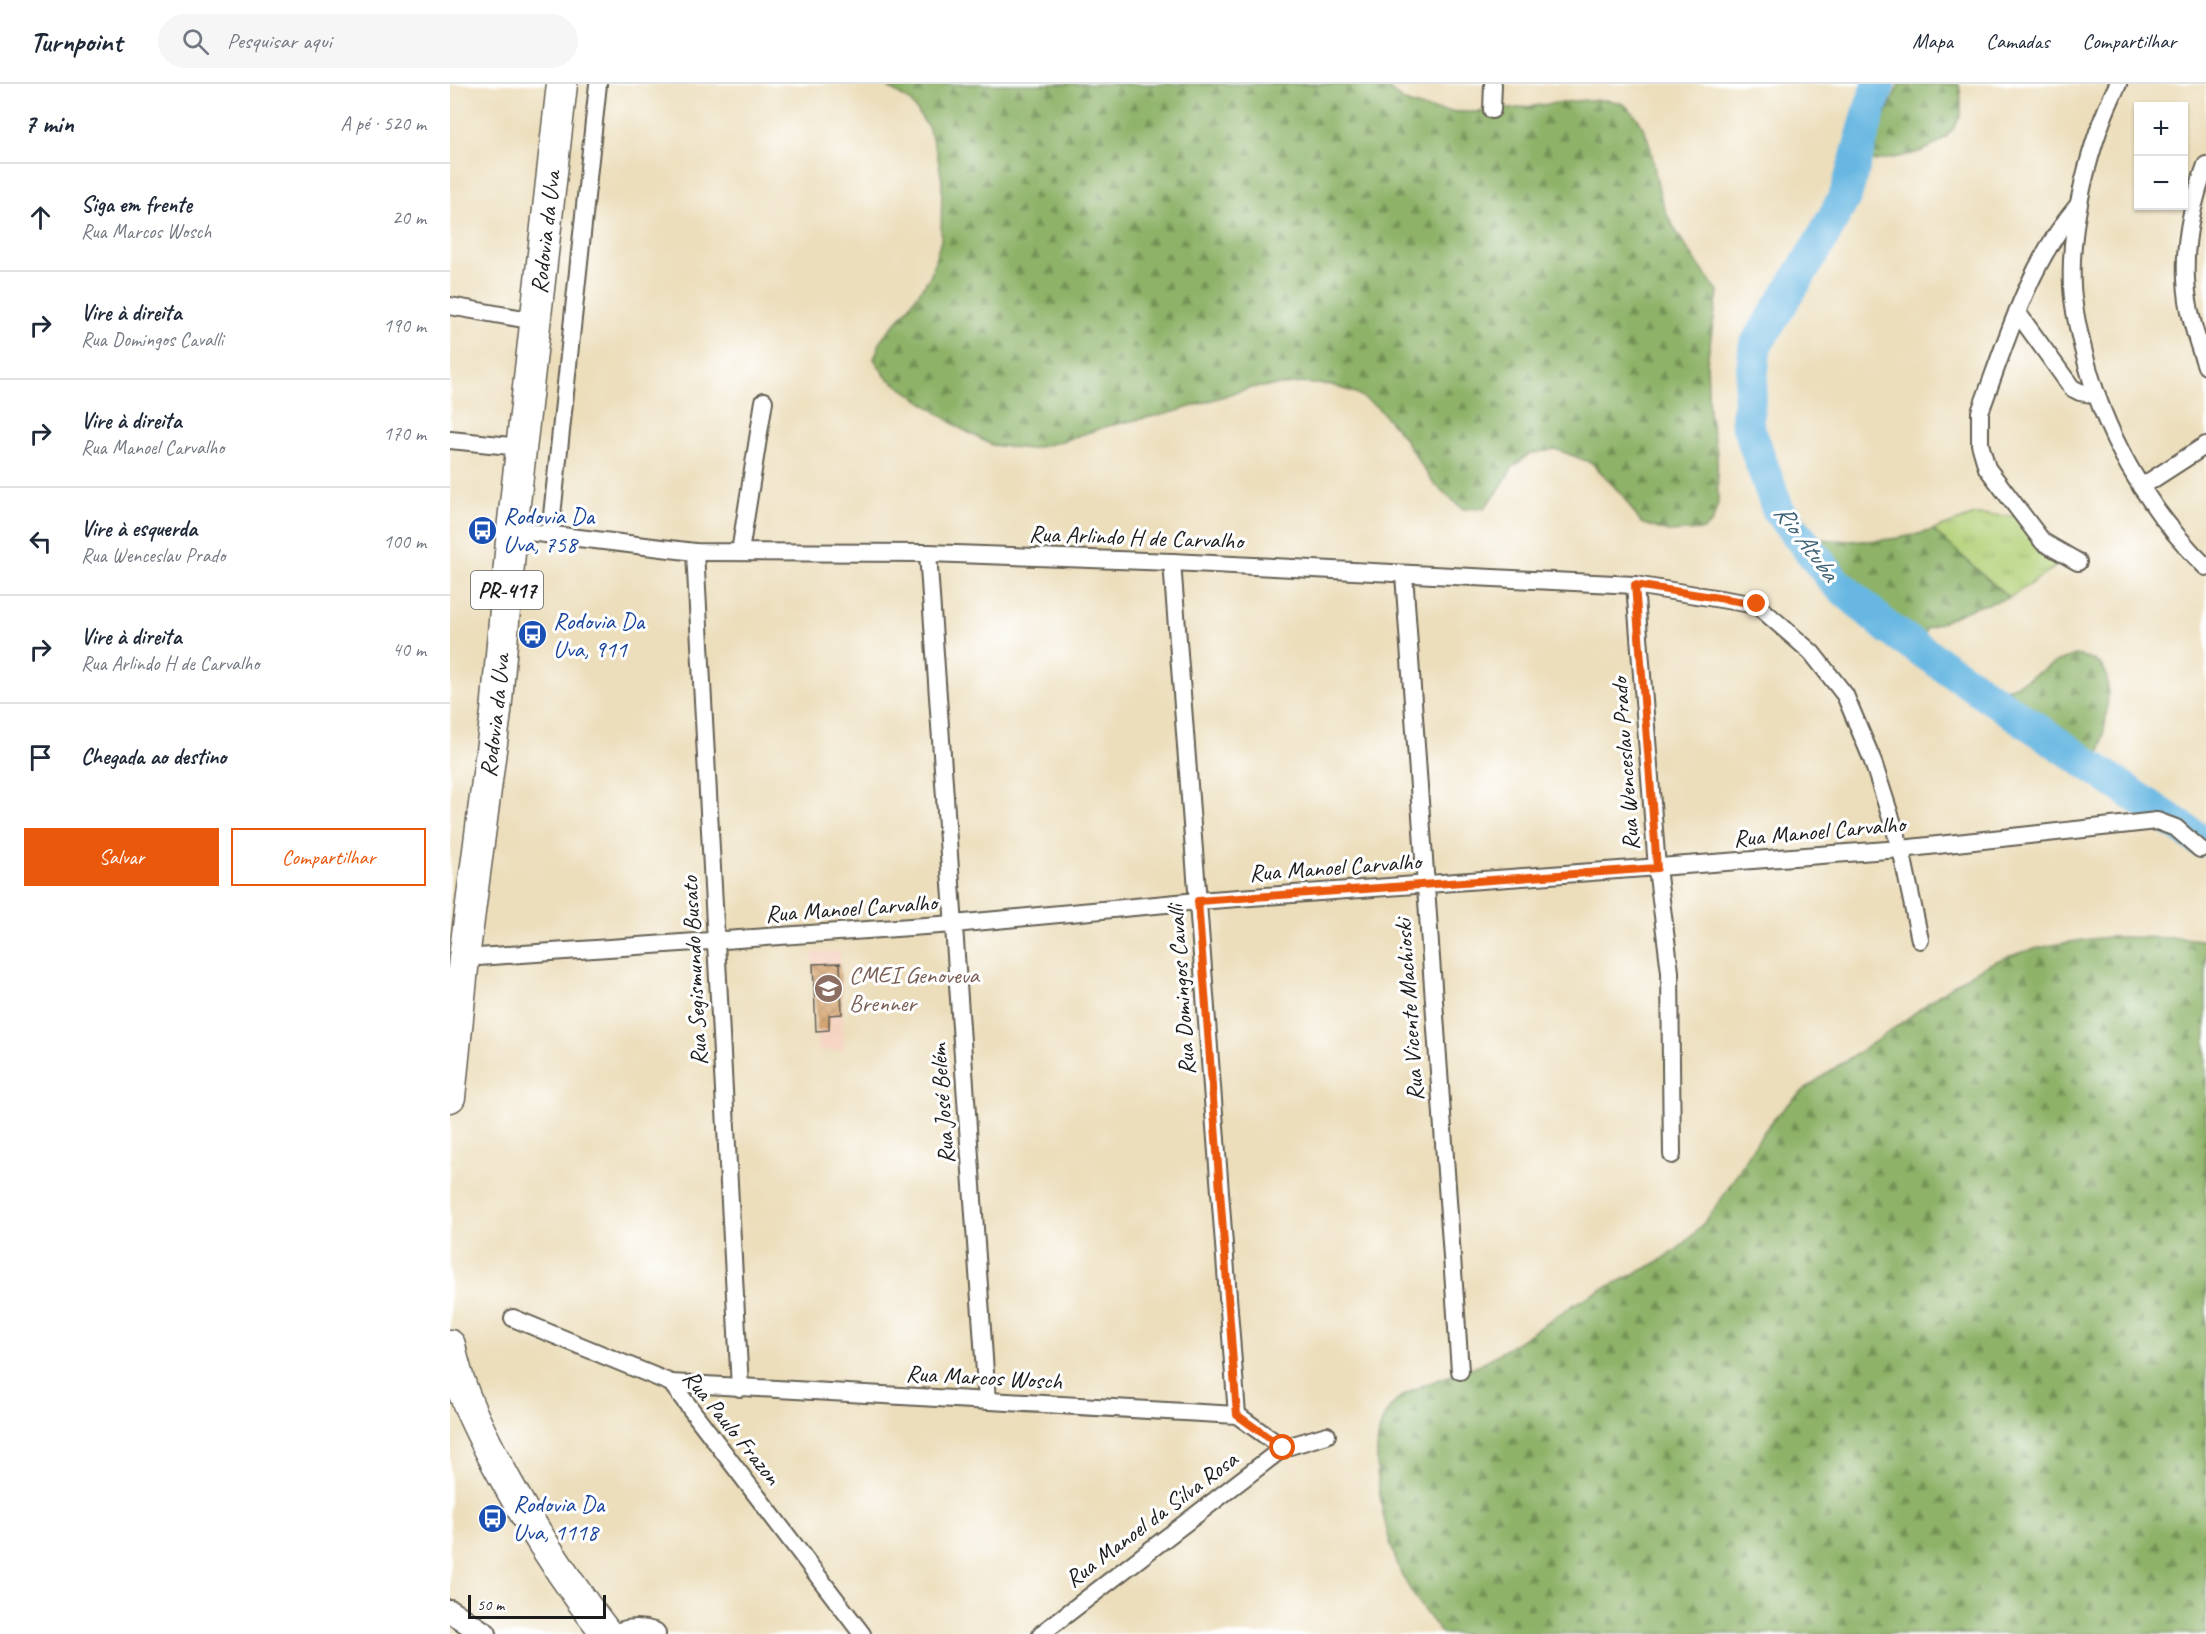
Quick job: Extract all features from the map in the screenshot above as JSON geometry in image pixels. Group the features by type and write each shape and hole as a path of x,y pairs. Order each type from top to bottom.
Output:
{"highway":[{"name":"Rodovia da Uva","path":"450,1097 464,958 496,712 512,530 562,84"},
{"path":"450,1345 472,1416 526,1519 589,1620 607,1634"}],"main road":[{"path":"450,1611 485,1634"},
{"path":"619,1634 628,1631 645,1631 654,1634"}],"street":[{"path":"550,534 598,84"},
{"path":"1492,110 1493,84"},
{"path":"2118,84 2098,130 2079,204 2072,286 2079,333 2097,395 2119,449 2163,519 2206,567"},
{"path":"2206,165 2191,223 2186,280 2192,321 2206,366"},
{"path":"2078,562 2043,542 1987,468 1982,456 1979,428 1980,412 2017,312 2044,251 2079,204"},
{"path":"450,306 535,321"},
{"path":"2017,312 2072,388 2097,395"},
{"path":"740,552 764,401"},
{"path":"450,440 521,447"},
{"path":"2141,487 2206,445"},
{"name":"Rua Arlindo H de Carvalho","path":"512,530 695,552 928,553 1172,562 1635,585 1757,604 1812,653 1845,695 1872,759 1902,849"},
{"name":"Rua Segismundo Busato","path":"695,552 740,1388"},
{"name":"Rua José Belém","path":"928,553 987,1401"},
{"name":"Rua Domingos Cavalli","path":"1172,562 1237,1415"},
{"name":"Rua Vicente Machioski","path":"1404,574 1424,885 1460,1371"},
{"name":"Rua Wenceslau Prado","path":"1635,585 1657,868 1670,972 1672,1155"},
{"name":"Rua Manoel Carvalho","path":"464,958 954,924 1198,901 1902,849 2157,821 2176,828 2200,849"},
{"path":"1902,849 1920,940"},
{"name":"Rua Paulo Frazon","path":"513,1318 671,1383 862,1634"},
{"name":"Rua Marcos Wosch","path":"671,1383 1237,1415"},
{"path":"1237,1415 1283,1448"},
{"name":"Rua Manoel da Silva Rosa","path":"1041,1634 1283,1448 1327,1435"}],"shaded area":[{"name":"CMEI Genoveva Brenner","path":"840,951 844,1050 817,1051 812,952"}],"green space":[{"path":"883,84 1385,84 1393,93 1410,104 1454,112 1500,110 1592,100 1610,100 1623,104 1637,117 1644,129 1661,198 1671,222 1718,292 1707,363 1709,414 1717,452 1718,503 1712,523 1703,530 1668,532 1641,523 1622,495 1592,463 1555,449 1529,454 1512,468 1497,493 1484,508 1463,509 1433,483 1402,435 1378,408 1356,393 1331,385 1303,383 1250,388 1174,412 1108,426 1029,449 992,445 960,428 886,377 874,359 882,338 906,311 931,275 941,240 942,181 937,153 928,127 911,102"},
{"path":"1899,84 1959,84 1960,116 1944,139 1920,152 1864,162"},
{"path":"1975,515 2026,516 2058,542 2054,568 2009,598 1933,530"},
{"path":"1933,530 2009,598 1973,608 1926,629 1919,655 1863,612 1847,595 1806,538 1870,541 1900,538"},
{"path":"2075,655 2098,663 2104,669 2107,678 2107,704 2097,772 1985,698 2028,679 2056,662"},
{"path":"2109,937 2185,938 2206,941 2206,1634 1442,1634 1430,1620 1401,1573 1384,1516 1377,1470 1377,1449 1380,1429 1386,1414 1394,1403 1416,1388 1480,1364 1575,1304 1666,1257 1683,1245 1710,1215 1766,1129 1793,1099 1956,983 1999,960 2026,951"}],"building":[{"path":"840,963 842,1014 829,1015 829,1030 816,1031 813,964"}],"waterway":[{"name":"Rio Atuba","path":"1879,84 1846,194 1819,244 1755,346 1747,423 1778,510 1834,581 1888,628 2200,840"}],"place":[{"name":"Rodovia Da Uva, 758","path":"482,530"},
{"name":"Rodovia Da Uva, 911","path":"532,635"},
{"name":"CMEI Genoveva Brenner","path":"828,989"},
{"name":"Rodovia Da Uva, 1118","path":"492,1518"}],"route":[{"path":"1283,1448 1237,1415 1198,901 1657,868 1635,585 1757,604"}]}
